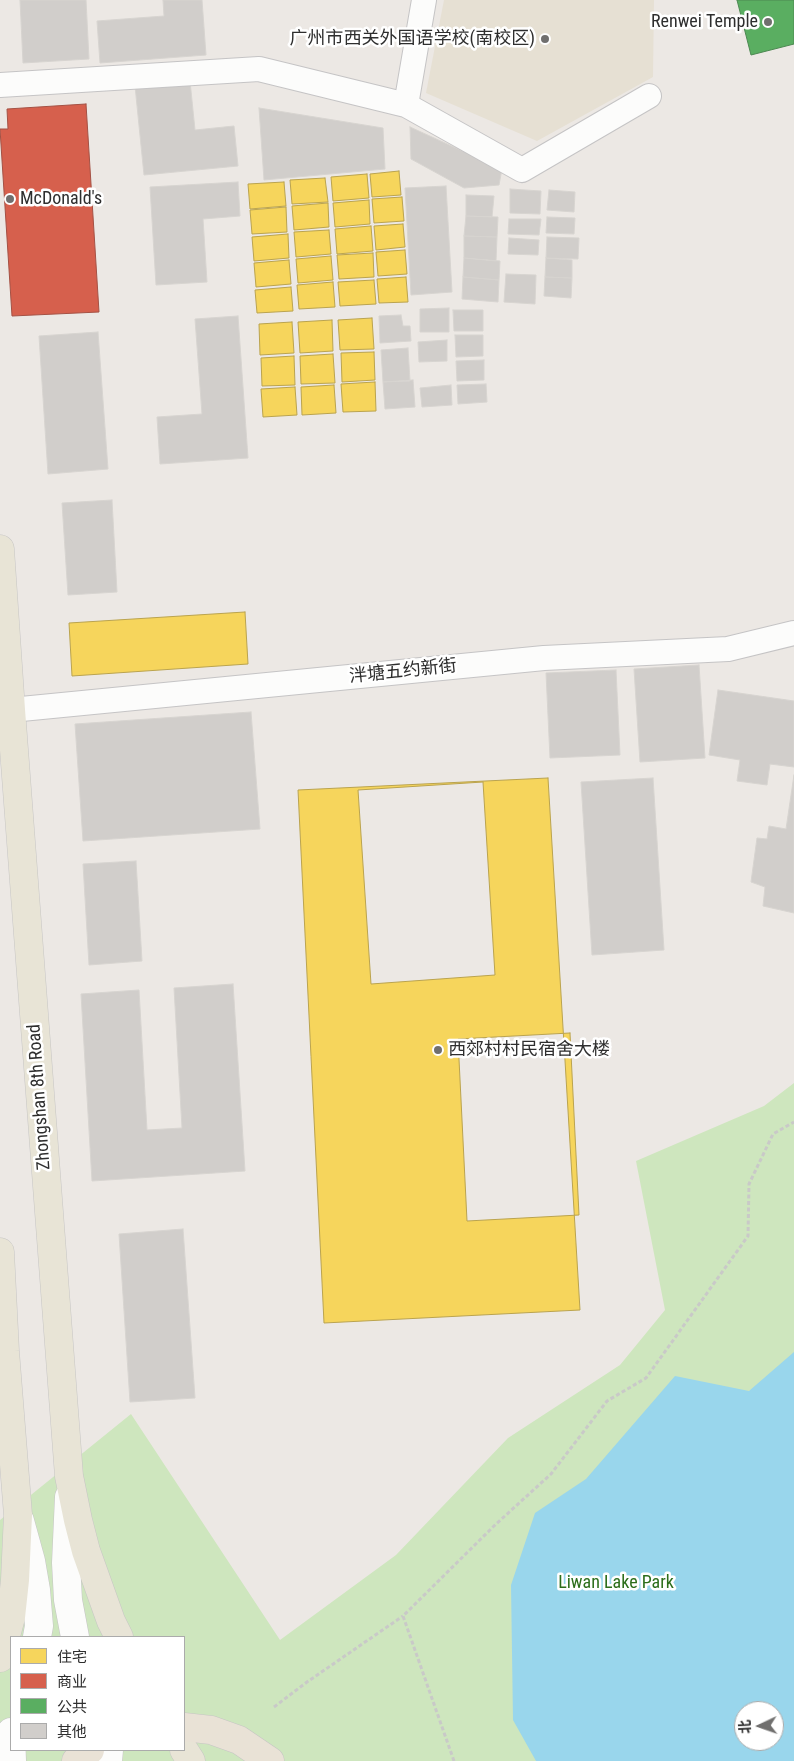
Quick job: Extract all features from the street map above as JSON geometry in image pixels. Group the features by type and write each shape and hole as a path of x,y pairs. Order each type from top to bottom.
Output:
{"highway":[{"path":"185,1727 211,1730 239,1740 270,1761"},
{"path":"76,1761 89,1751"}],"main road":[{"name":"Zhongshan 8th Road","path":"0,549 70,1476 86,1551 111,1621 118,1636"},
{"path":"0,1252 3,1351 18,1515 11,1617 0,1658"}],"street":[{"path":"406,106 424,0"},
{"path":"0,86 259,69 406,106 522,170 648,96"},
{"name":"泮塘五约新街","path":"11,710 544,658 728,649 794,633"},
{"path":"70,1476 66,1563 68,1600 75,1636"},
{"path":"18,1515 31,1561 36,1590 39,1626 37,1636"}],"path":[{"path":"274,1707 403,1616 495,1525 552,1474 607,1401 646,1378 748,1236 749,1184 773,1134 794,1122"},
{"path":"403,1616 454,1761"}],"shaded area":[{"name":"广州市西关外国语学校(南校区)","path":"444,0 654,0 653,77 537,141 426,93"}],"green space":[{"name":"Liwan Lake Park","path":"794,1083 794,1761 0,1761 0,1520 131,1414 280,1640 396,1555 508,1438 620,1365 665,1310 636,1161 764,1106"}],"water":[{"path":"794,1352 794,1761 536,1761 513,1720 511,1585 535,1513 586,1479 675,1376 749,1391"}],"building: 住宅":[{"path":"399,171 401,195 372,197 370,174"},
{"path":"367,174 369,198 333,201 331,177"},
{"path":"325,178 328,202 292,204 290,180"},
{"path":"284,182 286,206 250,209 248,184"},
{"path":"402,197 404,221 374,223 372,199"},
{"path":"369,200 370,224 335,227 333,203"},
{"path":"328,203 329,227 294,230 292,206"},
{"path":"286,207 287,232 252,234 250,210"},
{"path":"403,224 405,247 376,250 374,226"},
{"path":"371,226 373,251 337,254 335,229"},
{"path":"329,230 331,254 296,257 294,232"},
{"path":"288,234 289,258 254,261 252,237"},
{"path":"405,250 407,274 378,276 376,252"},
{"path":"373,253 374,277 339,279 337,255"},
{"path":"331,256 333,280 298,283 296,259"},
{"path":"289,260 291,284 256,287 254,263"},
{"path":"406,277 408,302 379,303 377,279"},
{"path":"374,280 376,304 340,306 338,282"},
{"path":"333,282 335,307 299,309 297,285"},
{"path":"291,287 293,311 257,313 255,290"},
{"path":"372,318 374,349 340,350 338,320"},
{"path":"332,320 333,351 300,353 298,322"},
{"path":"292,322 294,353 260,355 259,324"},
{"path":"374,352 375,380 342,382 341,353"},
{"path":"333,354 335,383 301,384 300,356"},
{"path":"294,356 295,385 262,386 261,358"},
{"path":"375,382 376,411 343,412 341,384"},
{"path":"334,385 336,413 302,415 301,387"},
{"path":"295,387 297,415 263,417 261,389"},
{"path":"245,612 248,664 72,676 69,623"},
{"name":"西郊村村民宿舍大楼","path":"548,778 580,1310 324,1323 298,790"},
{"path":"483,782 495,975 371,984 358,790"},
{"path":"570,1033 579,1215 467,1221 458,1039"}],"building: 商业":[{"path":"86,104 99,312 12,316 0,129 8,129 7,109"}],"building: 公共":[{"name":"Renwei Temple","path":"737,0 794,0 794,44 751,55"}],"building: 其他":[{"path":"20,0 86,0 89,59 23,63"},
{"path":"163,0 202,0 206,55 100,63 97,21 164,16"},
{"path":"190,81 195,130 234,126 238,166 144,175 135,86"},
{"path":"259,108 383,128 385,169 264,180"},
{"path":"410,127 502,169 499,185 464,188 411,159"},
{"path":"238,182 240,216 203,219 207,282 156,285 150,187"},
{"path":"446,186 452,292 411,295 405,188"},
{"path":"510,189 541,191 540,214 510,213"},
{"path":"549,190 575,192 574,212 547,210"},
{"path":"466,195 494,196 492,217 466,216"},
{"path":"466,216 498,217 497,237 464,236"},
{"path":"547,217 575,218 574,234 546,233"},
{"path":"509,219 541,219 539,235 508,234"},
{"path":"464,236 497,237 496,261 464,258"},
{"path":"547,237 579,238 578,259 546,258"},
{"path":"509,238 539,240 538,255 508,254"},
{"path":"464,258 500,261 499,280 463,277"},
{"path":"546,258 572,260 572,278 545,277"},
{"path":"506,274 536,275 535,304 504,302"},
{"path":"463,277 499,280 498,302 462,299"},
{"path":"545,277 572,278 571,298 544,296"},
{"path":"449,308 449,332 420,332 420,309"},
{"path":"453,310 483,310 483,331 454,331"},
{"path":"401,315 403,326 410,326 411,341 380,343 379,316"},
{"path":"238,316 248,458 160,464 157,417 202,414 195,319"},
{"path":"98,332 108,469 48,474 39,336"},
{"path":"455,335 483,335 483,356 456,357"},
{"path":"447,340 447,361 419,362 418,342"},
{"path":"408,348 410,381 383,382 381,350"},
{"path":"484,360 484,380 457,381 456,361"},
{"path":"413,380 415,407 385,409 383,382"},
{"path":"486,384 487,402 458,404 457,385"},
{"path":"451,385 452,405 422,407 420,388"},
{"path":"112,500 117,592 68,595 62,503"},
{"path":"699,665 705,758 640,762 634,669"},
{"path":"616,670 620,755 550,758 546,673"},
{"path":"718,690 794,701 794,767 770,764 767,785 737,781 740,760 709,755"},
{"path":"251,712 260,829 83,841 75,724"},
{"path":"794,775 794,913 763,906 765,887 751,882 757,838 767,839 769,826 786,829"},
{"path":"653,778 664,950 592,955 581,782"},
{"path":"136,861 142,961 89,965 83,864"},
{"path":"233,984 245,1171 92,1181 81,994 139,990 147,1130 182,1128 174,988"},
{"path":"183,1229 195,1398 130,1402 119,1234"}],"place":[{"name":"Renwei Temple","path":"768,22"},
{"name":"广州市西关外国语学校(南校区)","path":"545,39"},
{"name":"McDonald's","path":"10,199"},
{"name":"西郊村村民宿舍大楼","path":"438,1050"}]}
